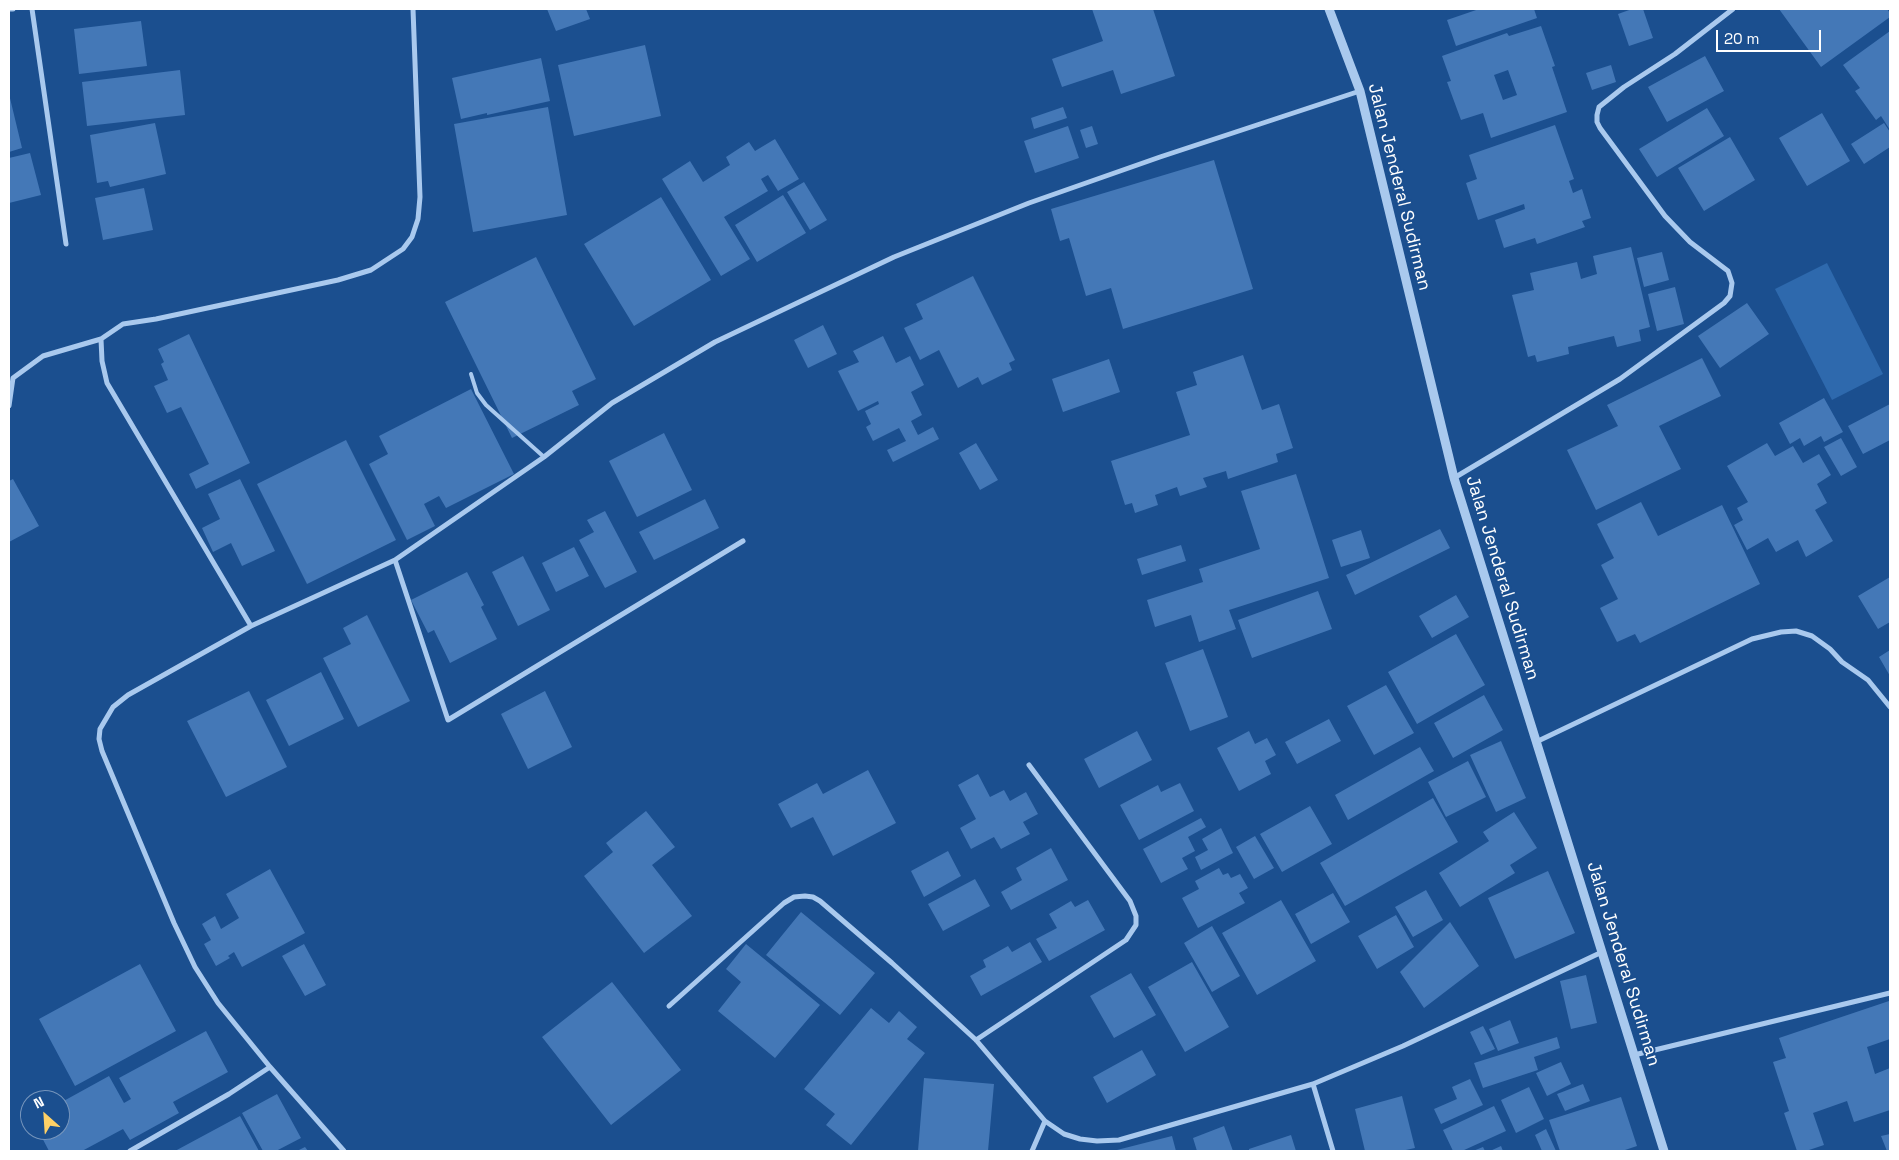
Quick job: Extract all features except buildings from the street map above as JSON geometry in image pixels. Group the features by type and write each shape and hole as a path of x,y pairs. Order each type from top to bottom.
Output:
{"street":[{"path":"32,9 66,244"},
{"path":"9,406 11,378 43,356 101,339 123,324 156,319 338,280 371,270 403,249 412,237 418,219 420,197 412,9"},
{"name":"Jalan Jenderal Sudirman","path":"1329,9 1360,91 1454,478 1664,1151"},
{"path":"1454,478 1620,379 1724,303 1730,296 1732,283 1728,270 1690,242 1665,216 1600,128 1596,115 1599,107 1624,87 1675,54 1733,9"},
{"path":"344,1151 270,1067 218,1003 195,967 174,923 102,751 99,739 100,729 112,707 128,695 251,626 395,560 544,457 612,403 714,342 894,257 1030,203 1160,157 1360,91"},
{"path":"101,339 102,361 107,383 251,626"},
{"path":"395,560 448,720 743,541"},
{"path":"1536,742 1752,639 1781,632 1796,631 1812,636 1830,649 1842,662 1868,680 1890,707"},
{"path":"976,1040 1126,940 1136,925 1136,916 1130,901 1030,765"},
{"path":"669,1006 784,903 794,897 805,896 820,901 892,963 976,1040 1045,1121 1064,1134 1080,1139 1097,1141 1119,1140 1313,1084 1403,1046 1603,952"},
{"path":"1634,1056 1890,993"},
{"path":"130,1151 228,1094 270,1067"},
{"path":"1313,1084 1333,1151"},
{"path":"1032,1151 1045,1121"}],"lane":[{"path":"471,374 477,393 486,405 544,457"}],"shaded area":[{"path":"1827,263 1883,374 1832,400 1775,289"}]}
